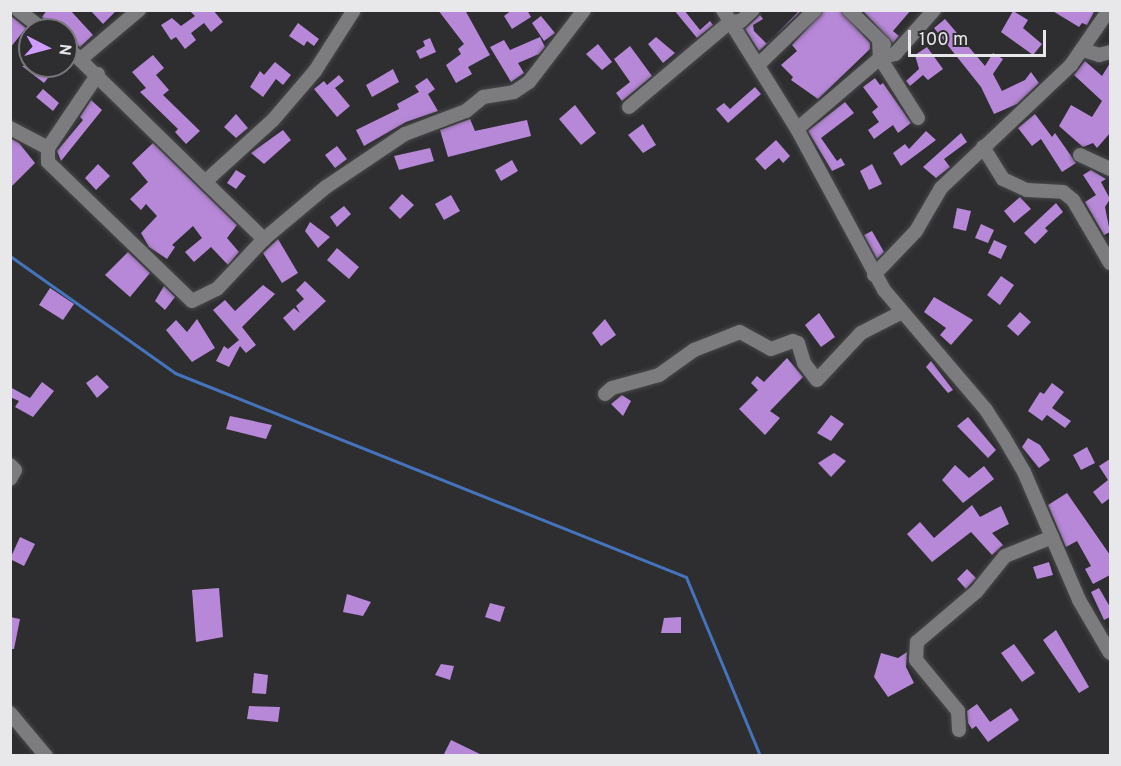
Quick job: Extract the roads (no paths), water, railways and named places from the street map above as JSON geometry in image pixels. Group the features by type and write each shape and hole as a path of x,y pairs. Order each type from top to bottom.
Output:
{"street":[{"path":"82,58 139,10"},
{"path":"207,180 273,120 315,71 354,10"},
{"path":"98,74 48,148 48,162 192,301 217,289 264,239 326,187 405,134 466,111 483,97 514,92 529,82 584,10"},
{"path":"726,16 741,21 753,10"},
{"path":"758,65 815,10"},
{"path":"849,10 895,54"},
{"path":"797,129 880,58 895,54 934,10"},
{"path":"874,275 916,231 941,188 983,147 1015,122 1083,51 1109,10"},
{"path":"726,16 797,129 874,275 900,313 986,410 1024,472 1079,600 1110,653"},
{"path":"629,107 726,16"},
{"path":"879,40 880,58 918,118"},
{"path":"1083,51 1099,55 1110,51"},
{"path":"78,55 207,180 264,239"},
{"path":"10,128 48,148"},
{"path":"983,147 1003,179 1027,190 1059,191 1073,200 1110,263"},
{"path":"1080,155 1110,169"},
{"path":"605,394 612,388 659,375 694,350 740,332 771,349 793,341 798,343 804,363 817,380 861,333 900,313"},
{"path":"10,465 15,470 10,479"},
{"path":"959,730 958,711 916,660 917,642 976,592 1005,556 1052,537"},
{"path":"10,713 46,756"}],"waterway":[{"path":"10,256 175,373 686,577 760,756"}]}
